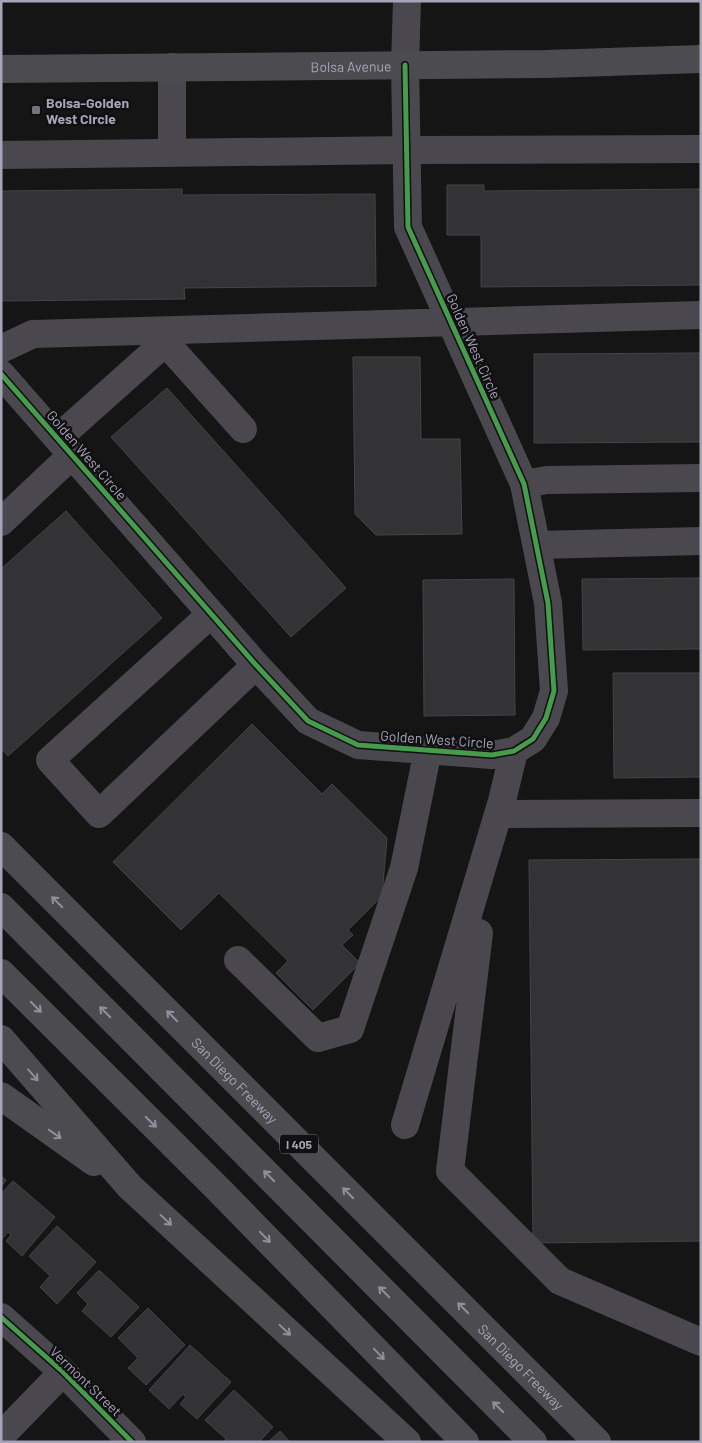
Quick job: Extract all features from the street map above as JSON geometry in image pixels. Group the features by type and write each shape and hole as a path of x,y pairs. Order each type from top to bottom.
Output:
{"highway":[{"name":"San Diego Freeway","path":"1,846 597,1442"},
{"path":"1,907 533,1442"},
{"path":"1,972 219,1190 465,1442"},
{"path":"1,1039 130,1187 407,1442"},
{"path":"1,1096 130,1187"}],"main road":[{"name":"Bolsa Avenue","path":"1,69 546,64 701,59"}],"street":[{"name":"Golden West Circle","path":"1,374 256,665 308,721 358,745 492,756 514,752 533,739 546,718 554,691 548,603 524,484 408,227 405,65 407,1"},
{"path":"172,68 172,152"},
{"path":"1,155 172,152 701,149"},
{"path":"1,350 33,334 172,336 451,322 701,315"},
{"path":"172,336 243,429"},
{"path":"1,522 65,447 172,336"},
{"path":"524,484 547,480 701,478"},
{"path":"537,545 701,541"},
{"path":"211,614 50,760 99,814 256,665"},
{"path":"238,960 318,1038 350,1029 404,868 428,750"},
{"path":"405,1125 498,814 514,752"},
{"path":"498,814 701,813"},
{"path":"464,929 479,934 450,1171 560,1282 701,1342"},
{"name":"Vermont Street","path":"1,1317 63,1372 132,1442"},
{"path":"1,1436 63,1372"}],"building":[{"path":"447,185 484,185 484,191 701,189 701,285 481,287 481,235 447,235"},
{"path":"182,189 182,195 375,194 376,286 184,288 185,299 1,301 1,191"},
{"path":"701,353 701,442 534,443 534,354"},
{"path":"353,357 420,357 421,439 460,439 462,534 376,535 355,514"},
{"path":"167,388 346,588 291,637 111,437"},
{"path":"66,511 162,618 8,756 1,748 1,569"},
{"path":"701,578 701,649 583,650 582,579"},
{"path":"514,579 515,715 424,716 423,580"},
{"path":"613,673 701,673 701,777 614,778"},
{"path":"252,724 322,794 332,784 387,838 382,896 348,930 353,935 342,945 360,963 313,1010 276,973 288,961 219,893 181,930 113,862"},
{"path":"701,859 701,1241 533,1243 529,860"},
{"path":"1,1176 6,1180 1,1187"},
{"path":"13,1181 55,1217 22,1256 6,1241 11,1235 8,1232 1,1240 1,1194"},
{"path":"57,1226 96,1262 57,1304 40,1287 50,1276 29,1256"},
{"path":"99,1270 139,1307 111,1337 82,1311 88,1304 77,1293"},
{"path":"148,1308 185,1345 146,1385 128,1368 138,1358 118,1338"},
{"path":"190,1345 231,1382 197,1419 180,1404 186,1397 183,1394 169,1409 149,1390"},
{"path":"234,1390 273,1427 259,1442 223,1442 226,1439 205,1420"},
{"path":"280,1431 290,1442 268,1442"}],"cycle path":[{"path":"1,374 256,665 308,721 358,745 492,755 514,751 533,739 546,718 554,691 548,603 524,484 408,227 405,65"},
{"path":"1,1317 63,1372 132,1442"}],"place":[{"name":"Bolsa-Golden West Circle","path":"36,110"}]}
